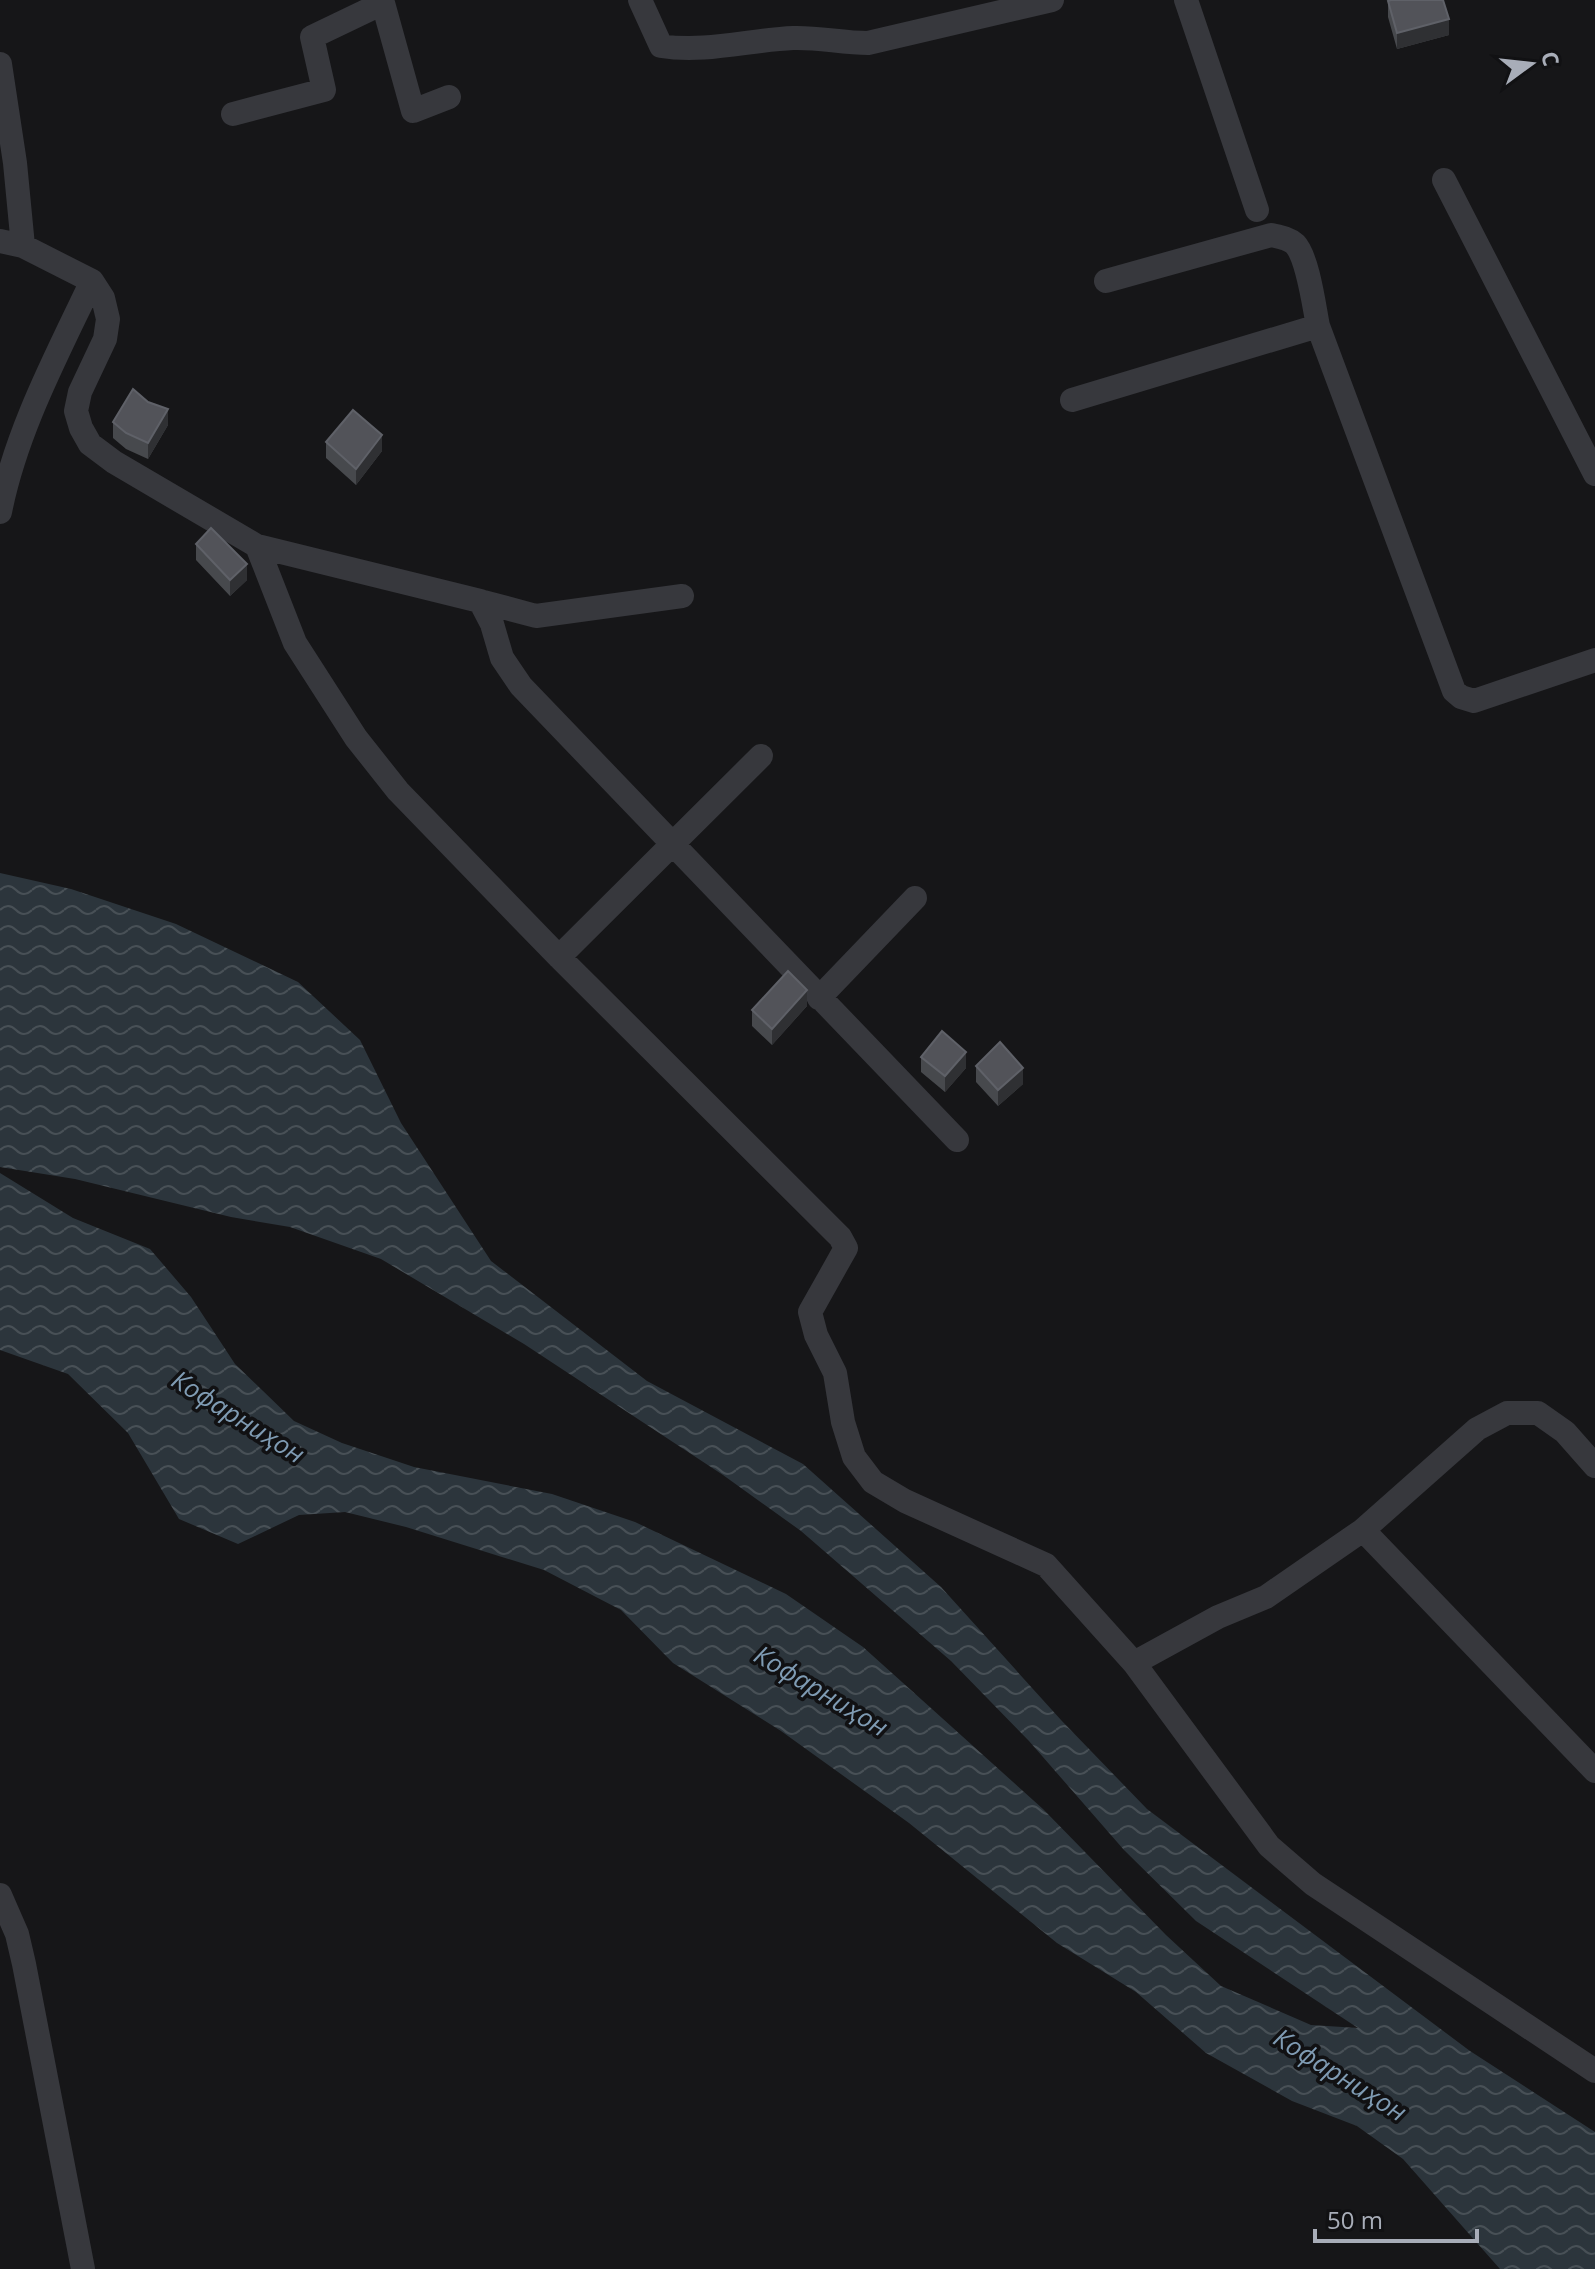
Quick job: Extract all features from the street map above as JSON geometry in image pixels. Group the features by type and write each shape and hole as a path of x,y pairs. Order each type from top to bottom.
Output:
{"street":[{"path":"640,0 661,46 687,50 790,38 868,43 1052,0"},
{"path":"1186,0 1257,210"},
{"path":"233,114 324,90 312,37 383,1 413,111 449,97"},
{"path":"0,64 15,163 12,243 92,281 103,298 108,319 105,339 80,392 76,411 90,444 114,462 257,546 536,616 682,596"},
{"path":"1444,180 1595,474"},
{"path":"1106,281 1271,235 1285,238 1296,245 1304,264 1318,326 1454,691 1474,701 1595,660"},
{"path":"0,512 3,477 92,281"},
{"path":"1072,400 1318,326"},
{"path":"257,546 295,643 356,738 398,791 559,957 840,1237 846,1248 810,1312 816,1335 835,1373 843,1422 854,1457 873,1482 905,1501 1046,1565 1134,1663 1269,1846 1313,1884 1595,2071"},
{"path":"480,601 492,624 502,658 521,686 957,1140"},
{"path":"559,957 761,756"},
{"path":"819,998 915,898"},
{"path":"1134,1663 1218,1617 1266,1597 1363,1530 1477,1429 1507,1413 1538,1413 1565,1432 1595,1466"},
{"path":"1363,1530 1595,1771"},
{"path":"0,1895 17,1934 24,1964 83,2269"}],"water":[{"name":"Кофарниҳон","path":"0,873 71,889 176,924 298,982 360,1040 401,1123 491,1261 647,1381 803,1464 941,1587 1061,1720 1147,1809 1470,2051 1595,2132 1595,2269 1500,2269 1403,2159 1357,2126 1292,2101 1206,2053 1136,1992 1057,1943 909,1823 781,1731 673,1663 621,1610 544,1570 406,1527 345,1512 299,1515 238,1544 179,1519 128,1433 68,1374 0,1350 0,1173 73,1218 150,1249 191,1297 235,1364 294,1421 342,1443 414,1467 552,1494 635,1522 786,1594 863,1647 1043,1809 1166,1935 1221,1986 1311,2025 1358,2028 1196,1921 1124,1850 1029,1741 951,1661 801,1531 723,1475 524,1344 381,1259 290,1227 231,1217 75,1179 0,1167"}],"building":[{"path":"1443,0 1449,19 1397,33 1388,1"},
{"path":"133,389 148,402 168,409 148,443 126,433 113,422"},
{"path":"353,410 382,435 356,469 326,442"},
{"path":"211,528 247,564 230,580 196,544"},
{"path":"788,971 807,990 772,1029 752,1010"},
{"path":"942,1031 966,1052 945,1076 921,1057"},
{"path":"1000,1042 1023,1068 998,1090 976,1066"}]}
